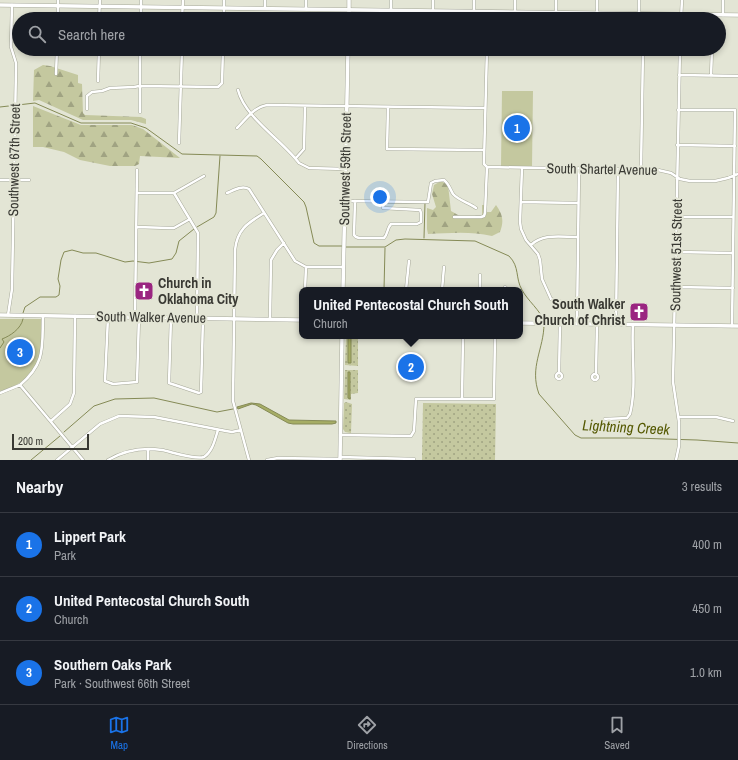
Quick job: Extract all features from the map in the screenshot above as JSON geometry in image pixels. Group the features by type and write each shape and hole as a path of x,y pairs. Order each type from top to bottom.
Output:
{"main road":[{"path":"349,0 349,12"},
{"path":"0,5 556,12"},
{"path":"726,15 738,15"},
{"name":"Southwest 59th Street","path":"343,287 348,56"},
{"name":"South Walker Avenue","path":"0,316 299,320"},
{"path":"523,323 738,326"},
{"path":"340,458 342,339"}],"street":[{"path":"58,0 58,12"},
{"path":"100,0 100,12"},
{"path":"141,0 141,12"},
{"path":"183,0 183,12"},
{"path":"224,0 224,12"},
{"path":"265,0 265,8"},
{"path":"306,0 306,8"},
{"path":"391,0 391,10"},
{"path":"432,0 433,10"},
{"path":"474,0 474,11"},
{"path":"515,0 515,12"},
{"path":"556,0 556,12"},
{"path":"597,0 597,12"},
{"path":"639,0 639,12"},
{"path":"681,12 682,0"},
{"path":"722,12 723,0"},
{"name":"Southwest 67th Street","path":"12,5 12,50"},
{"name":"Southwest 67th Street","path":"8,316 12,289 16,63 14,56"},
{"path":"56,74 57,56"},
{"path":"98,81 99,56"},
{"path":"140,56 140,112"},
{"path":"179,143 182,56"},
{"path":"87,109 87,96 92,92 110,88 139,86 212,88 220,86 222,80 223,56"},
{"path":"454,217 484,216 487,167 484,164 484,150 488,56"},
{"path":"641,169 643,56"},
{"name":"Southwest 51st Street","path":"676,460 679,446 679,417 673,382 680,56"},
{"path":"712,56 712,76"},
{"path":"679,75 738,76"},
{"path":"238,90 243,104 296,158 299,163 309,168 345,169"},
{"path":"237,128 252,114 255,109 261,106 486,108"},
{"path":"296,158 304,149 305,106"},
{"path":"388,108 387,149 484,150"},
{"path":"678,110 735,110 732,326"},
{"path":"677,145 734,146"},
{"name":"South Shartel Avenue","path":"487,167 641,169 666,171 680,179 690,181 715,182 738,174"},
{"path":"522,168 521,229 526,240 531,245 540,260 542,279 551,299 562,302 577,301"},
{"path":"577,324 579,168"},
{"path":"616,324 618,169"},
{"path":"135,317 137,170"},
{"path":"137,193 174,193 204,176"},
{"path":"0,180 29,180"},
{"path":"345,201 428,202 431,184 435,180 444,180 458,198 476,208"},
{"path":"227,194 238,188 246,187 252,193 296,261 306,268 344,267"},
{"path":"174,193 198,233 197,318"},
{"path":"354,201 354,235 357,238 384,238 391,224 417,224 420,222 421,213 419,210 384,208 384,202"},
{"path":"521,202 578,203"},
{"path":"249,460 233,401 236,241 242,230 264,212"},
{"path":"676,217 733,217"},
{"path":"137,227 174,228 190,219"},
{"path":"531,245 540,239 545,238 577,238"},
{"path":"270,319 271,260 277,250 284,243"},
{"path":"676,252 732,253"},
{"path":"406,287 409,262"},
{"path":"442,287 444,267"},
{"path":"306,268 306,287"},
{"path":"480,275 480,287"},
{"path":"676,287 733,288"},
{"path":"0,393 20,385 33,373 41,358 43,316"},
{"path":"50,421 67,407 72,400 74,393 75,316"},
{"path":"108,317 105,381 108,383 137,382 139,317"},
{"path":"171,318 170,383 197,393 201,392 203,318"},
{"path":"559,373 560,323"},
{"path":"596,374 597,324"},
{"path":"605,419 627,418 630,414 634,368 632,343 633,324"},
{"path":"462,399 463,339"},
{"path":"340,435 411,436 414,431 416,399 494,399 495,339"},
{"path":"20,385 83,460"},
{"path":"57,460 100,424 119,416 154,417 232,432 241,430"},
{"path":"679,417 716,417 733,421"},
{"path":"108,460 118,454 132,450 162,450 203,458 214,444 218,430"},
{"path":"148,450 148,460"},
{"path":"267,460 278,458 414,459"}],"green space":[{"path":"43,65 78,75 78,83 82,84 83,113 85,115 141,117 146,119 146,124 131,120 83,120 39,100 33,101 34,70"},
{"path":"502,91 533,91 532,166 501,166"},
{"path":"33,106 81,125 132,125 143,129 180,158 140,156 139,164 135,166 110,166 80,160 64,152 43,147 33,147"},
{"path":"441,181 448,185 451,211 458,215 482,215 482,205 487,205 487,212 491,212 496,205 502,218 500,232 492,236 468,233 428,234 427,208 433,210 436,207 432,194 434,185"},
{"path":"0,319 42,319 42,338 40,356 33,370 15,386 0,391"},
{"path":"346,339 358,339 358,366 345,365"},
{"path":"345,370 358,370 358,393 351,394 351,400 344,399"},
{"path":"346,402 352,404 351,433 345,432 343,429 344,403"},
{"path":"423,403 496,404 495,460 422,460"}],"shaded area":[{"path":"348,339 351,339 351,363 348,363"},
{"path":"348,372 350,372 350,399 348,398"},
{"path":"251,403 260,404 289,420 336,421 336,423 293,424 288,423 256,405 252,404 238,409 237,407"}],"waterway":[{"name":"Lightning Creek","path":"0,107 35,103 81,123 131,123 146,128 182,154 257,156 304,202 314,243 319,246 342,246"},
{"path":"197,227 214,217 216,213 220,156"},
{"path":"424,238 425,203"},
{"path":"23,313 25,307 40,297 56,297 59,295 60,286 58,279 64,252 72,250 83,253 96,253 125,262 133,261 149,263 172,259 176,253 179,241 194,229"},
{"name":"Lightning Creek","path":"345,247 385,247 396,240 405,239 475,241 509,256 515,264 520,287"},
{"path":"384,287 385,248"},
{"name":"Lightning Creek","path":"523,292 540,313 544,321"},
{"path":"0,348 4,342 2,339 18,329 23,319"},
{"name":"Lightning Creek","path":"544,324 536,367 536,384 539,394 575,435 581,438 697,440 738,443"},
{"path":"64,432 94,406 115,399 154,398 217,412 233,409"},
{"path":"31,460 60,436"}],"place":[{"name":"Lippert Park","path":"517,128"},
{"name":"Church in Oklahoma City","path":"144,291"},
{"name":"South Walker Church of Christ","path":"639,312"},
{"name":"Southern Oaks Park","path":"20,352"},
{"name":"United Pentecostal Church South","path":"411,367"}]}
